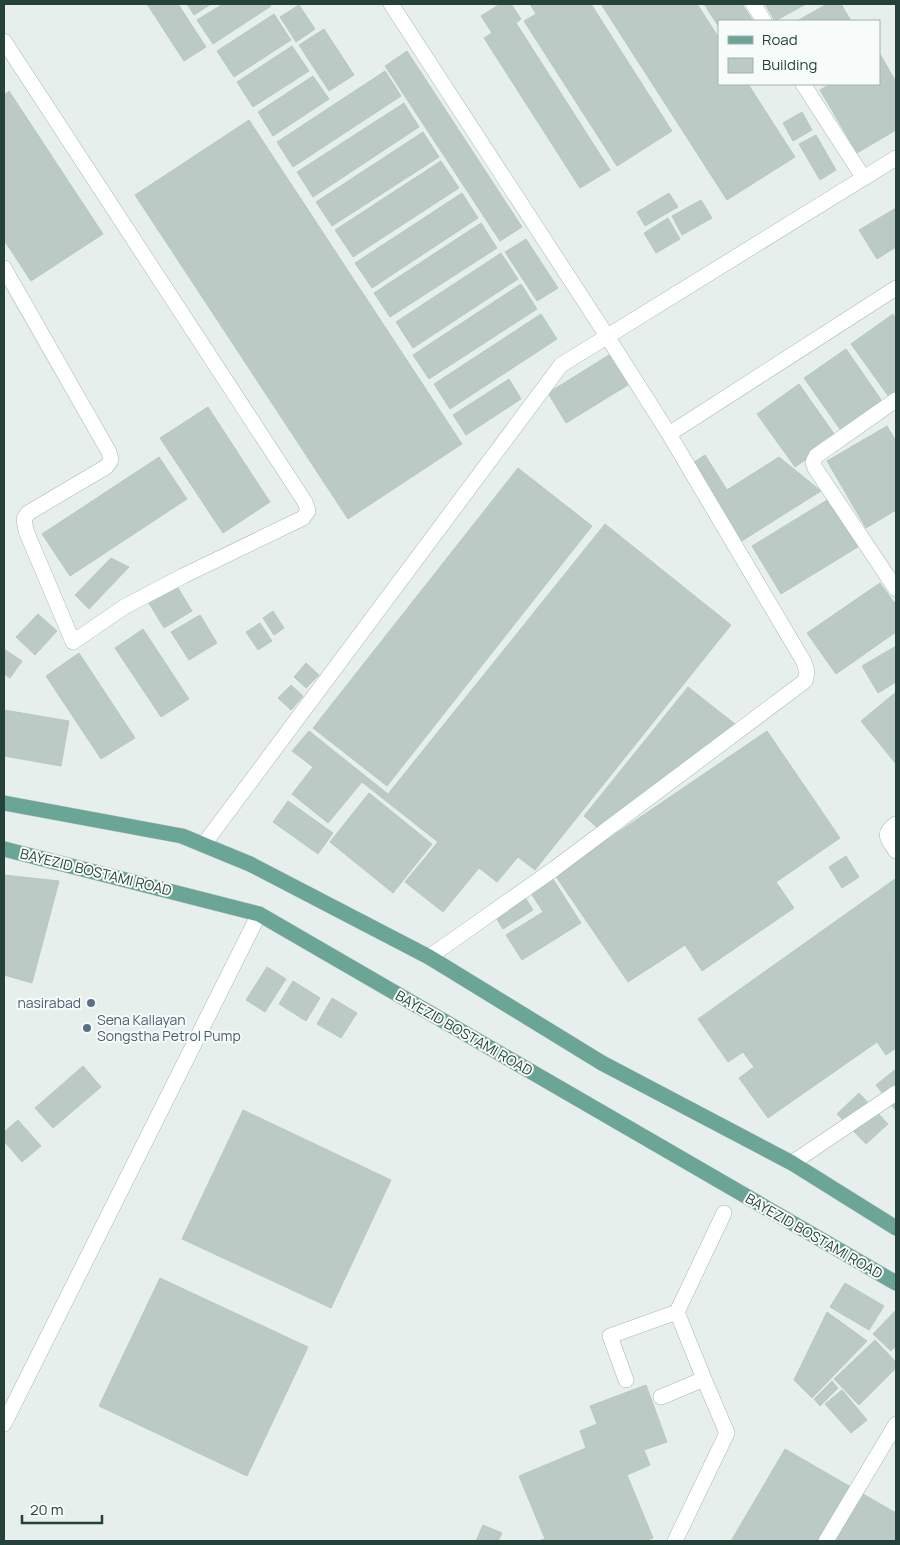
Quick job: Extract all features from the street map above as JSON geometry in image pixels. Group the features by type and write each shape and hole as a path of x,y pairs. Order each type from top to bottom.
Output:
{"main road":[{"path":"4,803 182,836 250,864 429,957 602,1063 792,1163 896,1228"},
{"name":"BAYEZID BOSTAMI ROAD","path":"4,849 259,914 896,1283"}],"street":[{"path":"391,4 669,434 804,662 807,672 805,681 554,868 429,957"},
{"path":"753,4 763,20"},
{"path":"4,41 305,502 308,511 303,518 124,607 74,642 26,530 24,519 28,513 106,467 111,460 109,452 4,268"},
{"path":"804,85 863,177"},
{"path":"204,844 561,365 896,158"},
{"path":"669,434 896,288"},
{"path":"896,400 816,456 814,462 815,468 896,589"},
{"path":"896,824 886,833 896,852"},
{"path":"4,1424 259,914"},
{"path":"792,1163 896,1093"},
{"path":"626,1380 610,1336 677,1312 724,1214"},
{"path":"675,1541 727,1434 677,1312"},
{"path":"660,1397 704,1379"},
{"path":"826,1541 896,1424"}],"building":[{"path":"147,4 178,4 206,47 184,61"},
{"path":"187,4 211,4 194,15"},
{"path":"223,4 269,4 271,6 213,44 197,20"},
{"path":"500,4 511,4 521,19 516,23 610,170 580,188 484,38 492,33 481,16"},
{"path":"530,4 591,4 672,131 617,166 524,21 536,14"},
{"path":"601,4 697,4 718,36 718,85 749,85 795,157 727,200"},
{"path":"704,4 742,4 752,20 718,20 718,25"},
{"path":"765,4 806,4 777,20 774,20"},
{"path":"827,4 841,4 850,20 799,20"},
{"path":"299,5 315,29 296,42 280,17"},
{"path":"274,14 291,40 234,77 217,51"},
{"path":"324,29 354,75 329,91 299,45"},
{"path":"292,46 309,71 253,107 237,82"},
{"path":"407,51 522,227 500,241 385,66"},
{"path":"880,54 896,82 896,130 857,153 820,90 828,85 880,85"},
{"path":"385,71 401,96 293,167 277,142"},
{"path":"313,76 329,99 273,136 258,112"},
{"path":"9,91 103,234 31,281 4,240 4,95"},
{"path":"404,103 419,127 313,197 297,172"},
{"path":"802,112 812,130 793,141 783,123"},
{"path":"249,120 462,444 348,519 135,195"},
{"path":"423,132 439,157 332,226 316,202"},
{"path":"816,135 836,170 820,180 799,144"},
{"path":"441,161 459,188 353,257 335,230"},
{"path":"462,193 478,218 372,288 355,263"},
{"path":"669,193 678,207 645,226 637,212"},
{"path":"701,200 712,218 682,235 672,216"},
{"path":"896,208 896,247 877,259 859,230"},
{"path":"668,218 680,239 656,253 644,233"},
{"path":"481,223 497,248 390,317 374,293"},
{"path":"526,239 558,288 537,301 505,252"},
{"path":"501,253 518,279 413,348 396,322"},
{"path":"521,284 537,309 429,379 413,355"},
{"path":"541,314 557,339 450,409 434,384"},
{"path":"893,314 896,319 896,392 889,397 851,344"},
{"path":"846,349 884,404 842,432 804,378"},
{"path":"609,355 628,385 566,423 548,393"},
{"path":"509,379 521,399 466,435 453,415"},
{"path":"799,384 837,438 795,467 757,414"},
{"path":"208,407 270,502 223,533 160,438"},
{"path":"887,426 896,441 896,510 866,528 827,461"},
{"path":"705,455 727,490 779,457 821,491 737,544 688,466"},
{"path":"159,457 187,499 70,576 42,534"},
{"path":"518,468 592,526 387,786 313,728"},
{"path":"832,497 861,545 781,594 752,546"},
{"path":"605,524 731,625 535,870 518,857 497,882 479,868 443,912 405,882 438,842 362,782 328,823 292,794 313,767 292,751 309,731 388,794"},
{"path":"111,558 129,567 89,609 75,595"},
{"path":"175,583 192,611 164,628 147,600"},
{"path":"880,583 896,605 896,632 836,674 807,633"},
{"path":"273,611 284,628 274,635 263,618"},
{"path":"38,614 57,631 35,655 16,637"},
{"path":"200,615 217,643 189,660 171,632"},
{"path":"260,623 272,641 258,650 246,632"},
{"path":"143,629 189,699 161,717 115,648"},
{"path":"896,646 896,682 878,693 862,666"},
{"path":"4,649 22,661 10,678 4,674"},
{"path":"79,653 135,738 101,759 46,676"},
{"path":"306,663 319,675 306,688 294,677"},
{"path":"291,685 303,696 291,710 278,698"},
{"path":"688,687 735,724 599,829 584,816"},
{"path":"896,692 896,764 861,721"},
{"path":"4,710 69,721 61,766 4,756"},
{"path":"767,731 840,838 776,882 794,908 702,971 685,945 628,982 555,875"},
{"path":"369,793 432,844 393,893 330,842"},
{"path":"288,801 333,833 318,854 273,822"},
{"path":"846,856 859,877 842,888 829,867"},
{"path":"4,875 59,881 32,983 4,975"},
{"path":"551,876 581,923 522,960 506,935 543,912 529,890"},
{"path":"895,879 896,1048 886,1055 877,1042 768,1118 739,1078 754,1067 743,1052 728,1062 698,1019"},
{"path":"523,894 533,910 503,929 493,913"},
{"path":"267,967 286,979 265,1012 246,1000"},
{"path":"293,981 320,998 306,1021 279,1004"},
{"path":"332,998 357,1013 341,1038 317,1024"},
{"path":"83,1066 101,1087 53,1128 35,1108"},
{"path":"896,1069 896,1111 876,1085"},
{"path":"859,1093 888,1124 866,1144 837,1114"},
{"path":"243,1110 391,1180 331,1308 182,1239"},
{"path":"18,1120 41,1146 22,1162 4,1141 4,1132"},
{"path":"160,1278 308,1347 247,1476 99,1406"},
{"path":"845,1283 884,1306 869,1330 830,1307"},
{"path":"896,1310 896,1346 891,1351 873,1334"},
{"path":"827,1312 867,1341 812,1398 794,1380"},
{"path":"875,1340 896,1362 896,1368 859,1405 834,1379"},
{"path":"832,1381 838,1388 820,1406 814,1399"},
{"path":"646,1385 667,1442 644,1450 650,1465 627,1475 653,1538 644,1541 538,1541 545,1539 519,1476 586,1448 580,1431 597,1424 590,1406"},
{"path":"842,1390 867,1420 851,1433 825,1404"},
{"path":"785,1449 896,1513 896,1541 731,1541"},
{"path":"483,1525 502,1533 498,1541 476,1541"}],"place":[{"name":"nasirabad","path":"91,1003"},
{"name":"Sena Kallayan Songstha Petrol Pump","path":"87,1028"}]}
